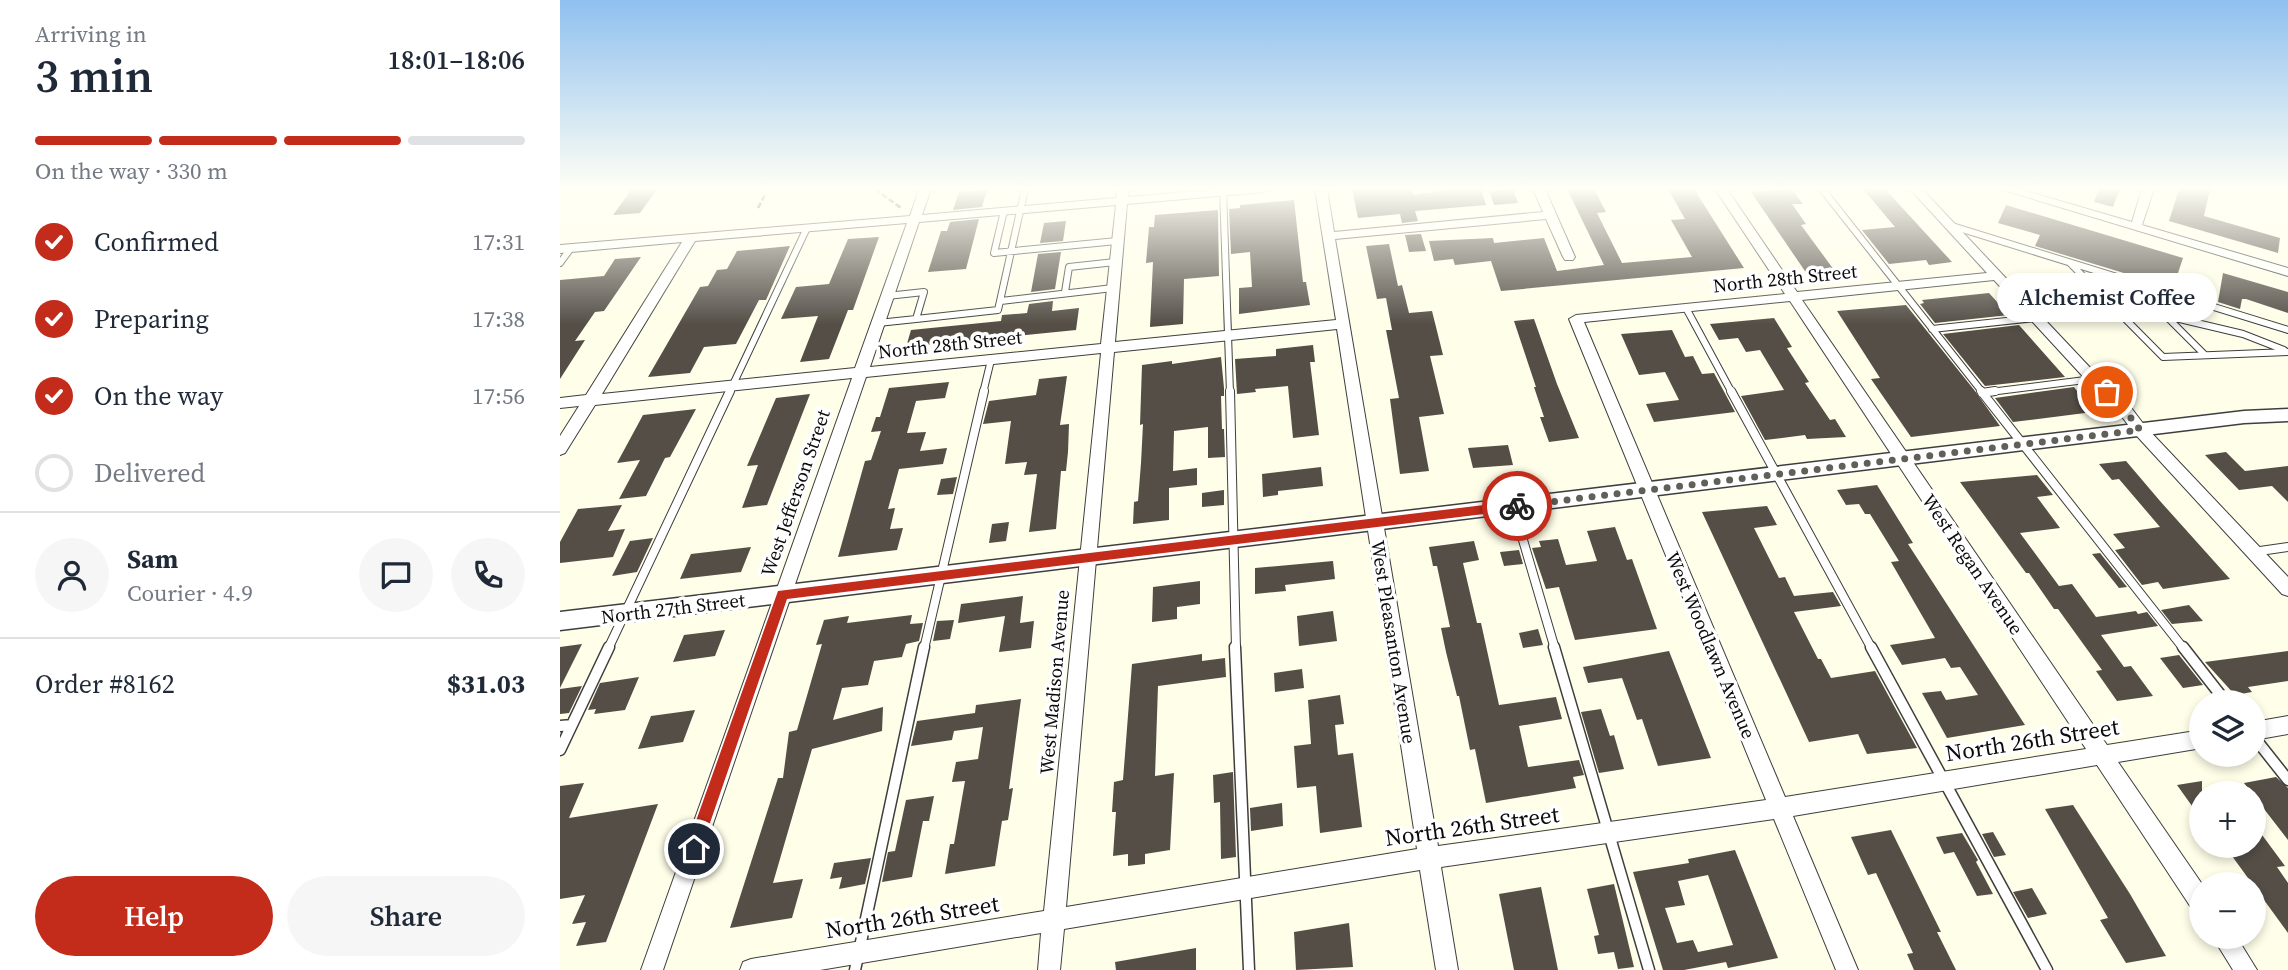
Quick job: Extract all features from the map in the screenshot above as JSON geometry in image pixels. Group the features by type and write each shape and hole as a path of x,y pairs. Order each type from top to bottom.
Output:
{"street":[{"path":"565,248 751,234"},
{"name":"West Jefferson Street","path":"652,970 887,296 903,234"},
{"name":"West Madison Avenue","path":"1048,970 1118,234"},
{"path":"1329,236 1347,234"},
{"path":"1559,234 1569,257"},
{"name":"West Regan Avenue","path":"1752,234 2189,885"},
{"path":"1958,234 2093,379 2121,405 2140,430 2288,589"},
{"path":"2161,234 2288,272"},
{"name":"West Pleasanton Avenue","path":"1329,236 1447,970"},
{"path":"560,449 690,239"},
{"name":"North 28th Street","path":"1576,319 1997,276"},
{"name":"West Woodlawn Avenue","path":"1576,319 1847,970"},
{"name":"North 28th Street","path":"560,403 1343,324"},
{"name":"North 27th Street","path":"560,621 2244,417 2288,415"},
{"path":"2266,729 2288,725"},
{"name":"North 26th Street","path":"751,970 857,961 1053,920 1246,888 2189,741"},
{"path":"2232,949 2246,970"}],"lane":[{"path":"560,750 804,234"},
{"path":"998,234 994,253 1117,241"},
{"path":"877,323 998,310 1016,234"},
{"path":"1225,234 1229,336 1231,540 1249,970"},
{"path":"1857,234 2217,690"},
{"path":"1980,234 2288,330"},
{"path":"560,263 565,248"},
{"path":"2068,261 2163,357 2287,351"},
{"path":"1065,292 1069,267 1115,262"},
{"path":"2130,280 2204,355"},
{"path":"1001,301 1113,288"},
{"path":"887,296 924,292 916,319"},
{"path":"1686,308 2048,970"},
{"path":"2166,316 2243,334 2287,351"},
{"path":"1933,329 2035,318"},
{"path":"857,961 940,575 991,360"},
{"path":"1982,393 2093,379"},
{"path":"1513,506 1648,970"},
{"path":"2253,552 2288,547"},
{"path":"560,726 572,725"},
{"path":"2266,752 2288,780"}],"building":[{"path":"940,234 975,234 966,269 928,272"},
{"path":"1042,234 1064,234 1063,241 1040,243"},
{"path":"1148,234 1218,234 1219,276 1184,279 1183,324 1150,327 1153,262 1146,263"},
{"path":"1230,234 1298,234 1303,282 1306,282 1310,305 1239,314 1239,288 1252,287 1250,252 1231,254"},
{"path":"1421,234 1426,251 1409,252 1405,235"},
{"path":"1589,234 1608,234 1622,263 1692,257 1679,234 1723,234 1744,268 1501,291 1491,261 1455,265 1453,259 1434,261 1429,241 1493,238 1494,243 1544,238 1557,271 1604,265"},
{"path":"1780,234 1808,234 1837,274 1809,277"},
{"path":"1865,234 1927,234 1952,262 1929,265 1926,260 1889,264"},
{"path":"2037,234 2104,234 2183,258 2173,288 2035,246 2040,235"},
{"path":"2214,234 2267,234 2280,238 2278,253"},
{"path":"879,237 853,310 848,310 829,359 800,362 818,316 781,319 796,287 829,284 848,239"},
{"path":"1389,244 1398,286 1402,285 1409,313 1432,311 1443,355 1430,356 1444,414 1419,417 1429,471 1400,474 1390,399 1399,398 1386,330 1392,330 1386,298 1377,299 1366,246"},
{"path":"790,246 766,300 759,300 736,344 704,347 690,373 648,377 700,287 708,286 717,270 727,269 737,251"},
{"path":"1061,252 1055,289 1031,292 1038,254"},
{"path":"641,257 604,311 595,312 575,341 585,340 560,379 560,280 604,276 615,259"},
{"path":"2223,273 2288,292 2288,313 2246,299 2242,299 2240,309 2218,302"},
{"path":"1989,293 2009,315 1935,323 1920,304 1924,303 1922,300"},
{"path":"1053,301 1052,311 1079,308 1076,330 906,347 911,330 1001,321 1002,315 1027,313 1029,304"},
{"path":"1906,305 2000,426 1911,437 1871,379 1880,378 1837,311"},
{"path":"1774,318 1792,347 1787,348 1809,382 1805,383 1830,420 1835,419 1846,437 1807,439 1805,435 1765,440 1741,396 1784,390 1760,350 1746,352 1738,338 1719,340 1710,324"},
{"path":"1534,319 1579,438 1549,442 1540,417 1544,417 1536,387 1514,321"},
{"path":"2019,325 2065,377 1985,386 1943,334"},
{"path":"1672,330 1685,357 1693,356 1702,374 1714,373 1735,412 1654,422 1646,404 1679,400 1665,372 1639,375 1621,334"},
{"path":"1313,345 1315,362 1310,362 1319,435 1293,438 1288,386 1255,389 1256,392 1237,394 1235,359 1276,356 1276,349"},
{"path":"1221,357 1225,457 1208,458 1208,427 1174,431 1173,471 1197,468 1197,485 1169,488 1169,520 1133,524 1141,463 1142,365"},
{"path":"1067,376 1060,425 1069,424 1068,452 1066,471 1061,471 1056,529 1029,532 1037,474 1024,475 1027,462 1005,464 1011,421 983,424 989,401 1036,395 1039,379"},
{"path":"949,382 945,398 916,401 907,433 926,432 920,451 947,448 943,464 899,469 888,509 895,508 890,529 903,528 897,550 838,557 865,461 871,460 881,431 871,432 876,417 880,417 889,388"},
{"path":"2074,387 2093,412 2013,422 1995,398"},
{"path":"810,394 767,505 742,508 758,465 747,466 776,398"},
{"path":"696,409 670,457 665,458 646,496 619,499 640,460 617,463 643,415"},
{"path":"1508,445 1513,465 1473,468 1468,448"},
{"path":"2226,452 2245,471 2288,466 2288,502 2272,486 2239,490 2205,455"},
{"path":"2126,461 2230,579 2163,589 2158,582 2142,585 2115,550 2125,548 2113,534 2160,527 2119,479 2112,480 2099,464"},
{"path":"1321,467 1323,486 1278,491 1278,495 1263,497 1262,474"},
{"path":"2037,475 2053,495 2037,497 2060,528 2020,533 2059,586 2072,584 2096,617 2147,612 2158,626 2101,635 2124,667 2131,666 2153,696 2117,701 2096,671 2102,670 2058,609 2054,609 2029,573 2026,573 1960,482"},
{"path":"957,477 953,494 937,495 941,479"},
{"path":"1877,485 1913,543 1908,544 2025,725 1947,738 1922,693 1941,691 1946,700 1978,695 1960,667 1951,668 1945,658 1902,665 1890,645 1935,638 1891,562 1899,561 1870,514 1865,514 1859,504 1846,505 1837,490"},
{"path":"1224,490 1224,505 1202,507 1202,493"},
{"path":"622,505 608,531 625,529 613,557 560,563 560,542 578,509"},
{"path":"1767,506 1777,525 1754,528 1779,578 1785,577 1794,596 1833,592 1841,606 1794,612 1818,659 1821,659 1831,678 1875,671 1917,748 1867,754 1858,734 1809,742 1702,512"},
{"path":"1009,522 1006,541 989,543 992,524"},
{"path":"1615,527 1627,560 1632,559 1657,629 1575,640 1559,587 1546,589 1532,548 1541,547 1539,541 1558,539 1566,565 1597,561 1587,531"},
{"path":"653,538 637,572 612,576 630,541"},
{"path":"1474,541 1479,560 1463,563 1477,623 1481,623 1499,705 1556,697 1562,719 1519,726 1528,767 1579,760 1584,775 1573,777 1576,788 1486,803 1475,749 1470,750 1459,696 1446,652 1441,628 1450,627 1437,566 1433,566 1429,547"},
{"path":"751,547 741,572 680,579 691,554"},
{"path":"1519,550 1523,564 1504,566 1500,552"},
{"path":"2100,553 2127,587 2119,588 2092,554"},
{"path":"1333,561 1335,579 1285,585 1286,591 1255,594 1255,568"},
{"path":"1200,581 1200,604 1177,607 1177,619 1152,622 1153,587"},
{"path":"1023,596 1020,623 1034,621 1031,648 999,652 1005,616 958,623 961,604"},
{"path":"2189,605 2203,621 2172,624 2161,610"},
{"path":"1333,611 1337,641 1299,646 1297,616"},
{"path":"912,615 910,624 923,623 919,641 906,644 902,657 874,661 868,685 842,688 833,720 883,707 882,731 812,749 773,883 803,879 792,918 730,928 778,778 783,778 789,732 797,730 822,644 816,645 824,620 849,616 847,623"},
{"path":"954,620 950,639 933,641 937,621"},
{"path":"1538,629 1543,645 1523,648 1519,633"},
{"path":"725,630 715,656 673,662 684,635"},
{"path":"582,644 560,688 560,647"},
{"path":"1669,651 1711,758 1658,766 1642,719 1637,720 1622,678 1588,683 1583,667"},
{"path":"2288,651 2288,681 2248,687 2250,690 2230,690 2205,662"},
{"path":"1202,654 1202,661 1225,658 1226,677 1158,686 1155,776 1174,773 1170,850 1145,854 1145,864 1128,866 1128,854 1113,856 1116,812 1112,812 1114,782 1123,780 1132,664"},
{"path":"2179,655 2203,685 2183,688 2160,658"},
{"path":"1302,669 1304,688 1275,692 1274,673"},
{"path":"639,677 625,710 594,714 596,709 588,710 600,683"},
{"path":"582,686 569,713 560,714 560,689"},
{"path":"1340,695 1344,724 1335,725 1338,755 1353,753 1362,827 1320,833 1316,786 1297,788 1294,746 1311,744 1308,700"},
{"path":"1021,699 1009,789 1013,788 1008,820 1002,821 995,866 945,874 950,844 954,844 965,781 952,782 956,762 978,759 983,727 954,731 952,740 911,746 917,721 975,713 976,705"},
{"path":"1601,709 1610,736 1614,735 1624,769 1599,773 1581,712"},
{"path":"695,710 683,742 638,749 651,716"},
{"path":"1233,772 1236,857 1221,859 1220,802 1214,803 1213,775"},
{"path":"2276,777 2288,788 2288,840 2266,812 2266,781 2255,781"},
{"path":"584,783 569,818 658,804 606,942 576,946 586,922 572,924 585,895 560,899 560,786"},
{"path":"2189,783 2189,802 2177,785"},
{"path":"934,796 929,821 923,821 912,877 882,882 888,852 895,851 906,800"},
{"path":"1282,803 1283,826 1251,831 1250,808"},
{"path":"2073,805 2166,956 2126,963 2100,920 2108,918 2045,809"},
{"path":"1891,830 1941,932 1937,932 1956,970 1914,970 1907,954 1913,953 1876,873 1868,875 1851,837"},
{"path":"1993,832 2006,855 1994,857 1982,834"},
{"path":"1962,833 1993,894 1977,896 1954,852 1944,854 1936,837"},
{"path":"2266,840 2285,866 2277,867 2288,883 2288,933 2266,903 2266,872 2244,872 2233,858 2266,858"},
{"path":"1735,850 1778,958 1728,968 1726,962 1684,970 1663,970 1633,872 1689,863 1688,859","holes":["1708,875 1733,945 1698,952 1693,940 1677,943 1665,908 1685,905 1678,881"]},
{"path":"871,858 865,884 839,889 842,877 830,879 834,863"},
{"path":"1614,884 1634,967 1618,969 1614,952 1598,954 1594,936 1599,935 1587,889"},
{"path":"1541,887 1558,970 1514,970 1499,894"},
{"path":"2032,888 2047,914 2028,918 2013,892"},
{"path":"1349,923 1353,967 1296,970 1294,932"},
{"path":"1196,948 1196,970 1116,970 1115,962"}],"way so far":[{"path":"1517,506 2140,430 2107,392"}],"place":[{"name":"Alchemist Coffee","path":"2107,392"}],"route":[{"path":"694,849 782,594 1517,506"}]}
